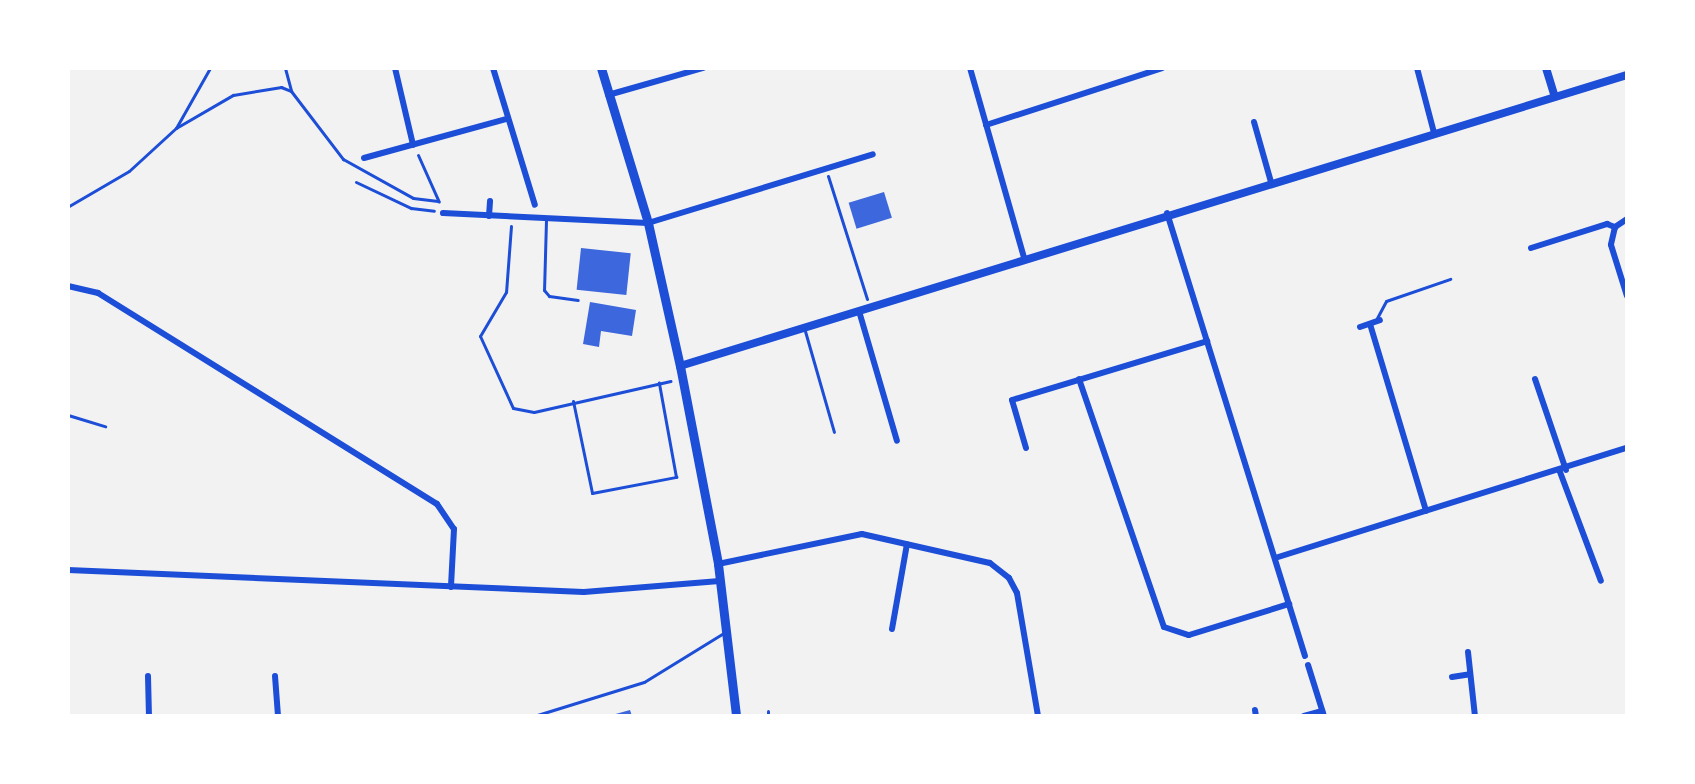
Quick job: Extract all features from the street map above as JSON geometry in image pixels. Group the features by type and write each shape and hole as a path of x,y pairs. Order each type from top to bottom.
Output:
{"main road":[{"path":"601,68 648,223 680,366 718,564 736,716"}],"street":[{"path":"395,68 413,145"},
{"path":"493,68 535,205"},
{"path":"608,95 703,68"},
{"path":"970,68 1024,258"},
{"path":"986,125 1162,68"},
{"path":"1417,68 1434,133"},
{"path":"1546,68 1555,97"},
{"path":"680,366 1167,213 1627,75"},
{"path":"364,158 507,119"},
{"path":"1254,122 1271,182"},
{"path":"443,213 648,223 873,154"},
{"path":"489,216 490,201"},
{"path":"1167,213 1305,656"},
{"path":"1627,219 1615,227 1611,245 1627,296"},
{"path":"1531,248 1607,224 1615,227"},
{"path":"68,286 98,293 437,504 454,529 451,587"},
{"path":"859,311 897,441"},
{"path":"1360,327 1376,322 1426,511"},
{"path":"1026,448 1012,400 1207,341"},
{"path":"1079,379 1164,627 1189,635 1289,604"},
{"path":"1535,379 1601,581"},
{"path":"1275,558 1563,471 1627,448"},
{"path":"718,564 862,534 990,563 1009,578 1019,600 1038,716"},
{"path":"892,629 907,544"},
{"path":"68,570 584,592 720,581"},
{"path":"1468,652 1475,716"},
{"path":"1304,716 1323,714 1308,665"},
{"path":"1452,677 1470,674"},
{"path":"148,676 149,716"},
{"path":"275,676 278,716"}],"lane":[{"path":"546,220 544,290 549,296 578,300"},
{"path":"1376,322 1386,301 1450,279"},
{"path":"804,327 834,432"},
{"path":"534,716 644,682 726,632"}],"path":[{"path":"176,128 210,68"},
{"path":"285,68 291,91 343,159 413,198 438,201"},
{"path":"68,214 68,204 129,171 176,128 233,95 281,87 291,91"},
{"path":"413,145 443,213"},
{"path":"825,169 870,307"},
{"path":"356,182 411,208 443,213"},
{"path":"511,218 506,292 483,323 482,349 513,408 534,412 682,378"},
{"path":"573,401 592,493 676,477 659,383"},
{"path":"68,415 105,426"}],"building":[{"path":"884,192 892,218 857,229 849,203"},
{"path":"581,248 631,253 626,295 577,290"},
{"path":"590,302 636,310 632,336 601,331 599,347 583,344"},
{"path":"630,710 632,716 612,716 612,715"}]}
